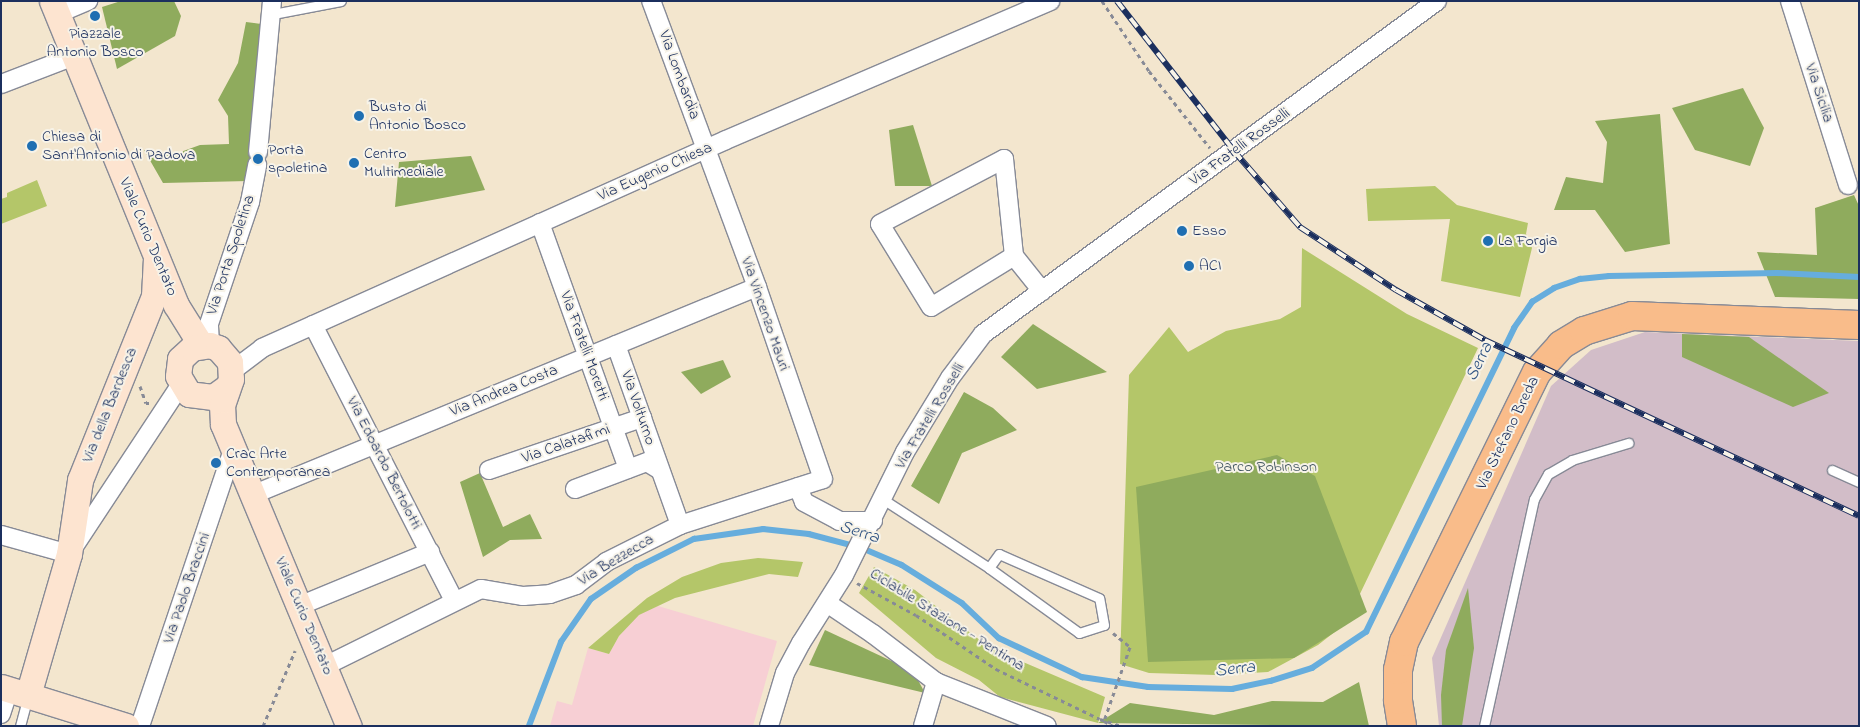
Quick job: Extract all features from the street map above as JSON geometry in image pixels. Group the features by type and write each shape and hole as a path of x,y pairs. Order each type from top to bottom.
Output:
{"main road":[{"name":"Via Stefano Breda","path":"1402,726 1398,700 1398,670 1404,642 1537,372 1561,345 1584,331 1632,316 1859,325"}],"street":[{"path":"54,8 88,1"},
{"name":"Via Lombardia","path":"651,1 706,149"},
{"name":"Via Eugenio Chiesa","path":"229,379 262,348 706,149 1050,1"},
{"name":"Via Fratelli Rosselli","path":"769,726 785,673 828,604 852,576 870,528 906,452 950,378 978,342 1042,291 1437,1"},
{"name":"Via Sicilia","path":"1790,1 1848,185"},
{"name":"Viale Curio Dentato","path":"54,8 176,305 204,348"},
{"name":"Via Porta Spoletina","path":"204,348 209,324 250,202 258,159 272,8"},
{"path":"1,84 74,56"},
{"name":"Via Vincenzo Mauri","path":"706,149 757,287 823,479"},
{"path":"1014,256 931,307 880,224 1004,159 1014,256 1042,291"},
{"name":"Via Fratelli Moretti","path":"540,223 628,469"},
{"name":"Via della Bardesca","path":"69,554 80,480 154,296 156,259"},
{"name":"Via Andrea Costa","path":"252,495 757,287"},
{"name":"Via Edoardo Bertolotti","path":"313,325 454,600"},
{"name":"Via Volturno","path":"616,346 680,525"},
{"path":"204,348 230,362 229,379 213,398 188,390 178,368 204,348"},
{"name":"Via Eugenio Chiesa","path":"204,348 262,348"},
{"name":"Viale Curio Dentato","path":"229,379 222,405 223,424 325,666 348,726"},
{"name":"Viale Curio Dentato","path":"188,390 223,424"},
{"name":"Via della Bardesca","path":"13,690 69,554 188,390"},
{"name":"Via Calatafimi","path":"489,470 642,418"},
{"name":"Via Paolo Braccini","path":"140,726 233,450"},
{"name":"Via Volturno","path":"575,489 647,462 660,470"},
{"name":"Via Bezzecca","path":"325,666 454,600 481,589 523,596 550,594 576,585 606,562 680,525 823,479"},
{"path":"798,487 804,502 839,521 870,528"},
{"path":"1,535 69,554"},
{"path":"300,606 430,552"},
{"path":"828,604 873,634 936,682 1047,726"},
{"path":"923,726 936,682"},
{"path":"1,714 13,690 126,726"}],"lane":[{"path":"272,8 341,1"},
{"path":"1484,726 1534,499 1548,474 1572,460 1628,443"},
{"path":"1832,470 1859,482"},
{"path":"884,500 989,568 1079,633 1104,625 1099,598 999,554 989,568"},
{"path":"13,690 20,726"}],"path":[{"path":"1102,1 1149,71 1220,162"},
{"name":"Ciclabile Stazione - Pentima","path":"852,576 857,583 916,615 996,669 1104,721 1122,726"},
{"path":"1104,625 1130,647 1108,704 1104,721 1114,726"},
{"path":"263,726 296,648 315,642"}],"shaded area":[{"path":"1645,332 1859,341 1859,726 1439,726 1432,658 1551,386 1591,350"},
{"path":"658,606 777,641 753,726 550,726 557,701 572,705 588,648 609,654 619,636 639,614"}],"green space":[{"path":"121,1 174,1 181,16 175,36 117,69 102,7"},
{"path":"246,22 261,24 254,150 248,181 163,183 144,150 175,154 200,145 229,144 228,116 218,100 238,63"},
{"path":"1743,88 1764,128 1750,166 1695,150 1672,108"},
{"path":"1660,114 1670,244 1625,252 1595,210 1554,210 1566,177 1603,183 1607,142 1595,121"},
{"path":"913,125 932,186 895,186 889,130"},
{"path":"471,156 485,190 395,207 399,162"},
{"path":"37,180 47,206 1,224 1,199 7,197 7,193"},
{"name":"La Forgia","path":"1435,186 1457,205 1528,223 1526,234 1532,248 1520,297 1441,281 1450,219 1368,221 1366,189"},
{"path":"1854,195 1859,206 1859,299 1775,297 1757,252 1817,255 1815,208"},
{"name":"Parco Robinson","path":"1302,248 1407,314 1478,348 1346,623 1318,645 1268,672 1216,675 1149,673 1120,664 1129,375 1169,327 1188,352 1226,331 1280,319 1301,307"},
{"path":"1033,324 1107,372 1037,389 1001,357"},
{"path":"1682,334 1749,337 1829,393 1793,407 1682,357"},
{"path":"723,360 731,377 701,394 681,372"},
{"path":"964,392 993,408 1017,430 962,453 939,504 911,486"},
{"path":"1277,455 1315,476 1367,612 1294,658 1148,662 1136,487"},
{"path":"480,473 503,527 530,514 542,539 510,540 483,557 460,482"},
{"path":"758,558 803,562 798,577 769,574 675,598 639,615 619,636 609,654 588,648 647,598 682,577 721,563"},
{"path":"874,567 915,590 990,648 1105,697 1098,723 1000,697 979,680 936,658 859,593"},
{"path":"1468,588 1474,648 1462,726 1442,726 1441,695 1446,650"},
{"path":"825,630 913,671 925,693 809,665"},
{"path":"1359,682 1369,726 1098,723 1130,703 1214,715 1272,701 1323,702"}],"waterway":[{"name":"Serra","path":"529,726 561,642 591,599 636,568 694,539 763,529 809,534 862,548 902,565 962,603 999,638 1082,677 1148,687 1232,689 1271,681 1312,668 1366,632 1514,328 1532,302 1554,288 1580,279 1609,276 1777,273 1859,277"}],"railway":[{"path":"1117,1 1234,151 1300,227 1396,290 1485,340 1859,516"}],"place":[{"name":"Piazzale Antonio Bosco","path":"95,16"},
{"name":"Busto di Antonio Bosco","path":"359,116"},
{"name":"Chiesa di Sant'Antonio di Padova","path":"32,146"},
{"name":"Porta spoletina","path":"258,159"},
{"name":"Centro Multimediale","path":"354,163"},
{"name":"Esso","path":"1182,231"},
{"name":"La Forgia","path":"1488,241"},
{"name":"ACI","path":"1189,266"},
{"name":"Crac Arte Contemporanea","path":"216,463"}]}
